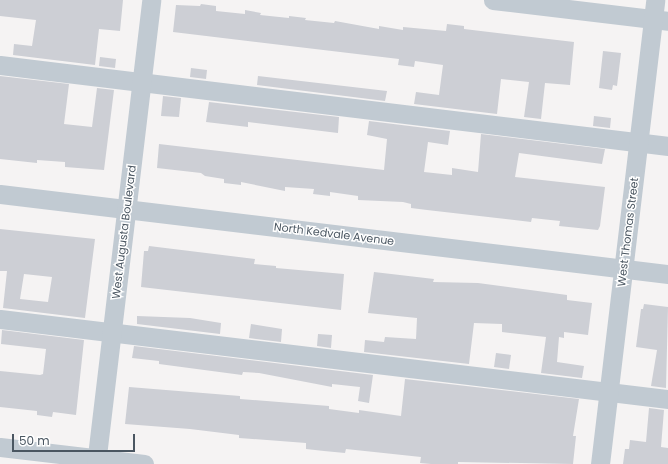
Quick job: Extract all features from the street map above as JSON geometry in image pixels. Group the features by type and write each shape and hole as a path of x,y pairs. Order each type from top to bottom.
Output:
{"street":[{"name":"West Augusta Boulevard","path":"97,461 151,0"},
{"path":"493,0 660,20"},
{"name":"West Thomas Street","path":"600,464 638,143 660,20 655,0"},
{"path":"0,65 668,146"},
{"name":"North Kedvale Avenue","path":"0,194 668,274"},
{"path":"0,319 668,399"},
{"path":"0,447 97,461 144,464"}],"building":[{"path":"0,0 123,0 120,31 99,29 95,65 13,55 14,44 32,46 36,20 0,16"},
{"path":"201,4 216,6 216,11 245,14 245,10 261,13 260,15 289,18 289,16 306,18 305,20 334,23 335,21 379,29 379,26 403,30 403,27 446,31 447,24 464,26 464,29 574,42 570,85 545,83 541,119 524,117 529,82 501,79 497,114 414,104 416,92 439,95 443,65 415,61 414,67 398,65 399,59 173,32 176,5 200,6"},
{"path":"603,51 621,53 617,86 613,85 612,90 599,88"},
{"path":"100,57 116,59 115,68 99,66"},
{"path":"191,68 207,70 206,79 190,77"},
{"path":"0,76 69,84 64,124 92,127 97,88 114,90 104,170 65,167 65,162 37,160 37,163 0,159"},
{"path":"258,76 387,91 385,101 257,85"},
{"path":"163,96 181,98 179,117 161,116"},
{"path":"209,102 339,117 338,133 248,122 248,127 206,122"},
{"path":"594,116 611,118 610,128 593,126"},
{"path":"369,121 450,131 448,145 428,142 424,172 452,175 452,168 478,172 481,134 605,149 602,164 519,153 515,177 605,187 600,226 598,230 559,226 560,221 532,218 531,222 411,208 411,204 403,202 358,200 358,196 330,192 330,196 313,194 314,189 285,187 285,191 241,182 241,185 224,183 224,179 205,176 201,173 157,168 159,144 384,170 387,139 367,135"},
{"path":"0,229 95,239 85,318 3,308 7,271 0,271","holes":["24,274 52,277 48,302 20,299"]},
{"path":"149,246 255,259 254,264 276,266 276,268 344,274 341,310 141,287 144,251 148,251"},
{"path":"374,272 434,279 433,282 478,283 567,295 567,300 592,303 588,335 564,332 564,338 559,337 557,362 584,366 582,378 541,373 546,337 502,332 502,324 474,323 469,364 364,352 365,340 384,342 385,337 416,339 417,318 368,313"},
{"path":"644,304 668,307 666,388 651,386 657,350 636,347 641,309 643,309"},
{"path":"137,316 190,318 221,323 220,334 137,324"},
{"path":"251,324 282,329 281,342 249,338"},
{"path":"2,330 84,340 76,415 53,412 52,417 37,415 37,411 0,407 0,371 40,375 43,374 46,349 1,344"},
{"path":"318,334 332,335 331,348 317,346"},
{"path":"134,346 373,375 369,403 358,401 360,387 332,384 332,387 259,373 243,372 242,375 159,364 159,361 132,358"},
{"path":"496,353 511,355 509,369 494,367"},
{"path":"405,379 579,399 573,436 576,436 573,464 458,462 458,464 431,464 420,463 421,457 346,449 345,453 306,449 306,443 239,438 239,435 190,429 125,424 129,387 240,396 240,399 329,406 329,409 359,413 359,410 401,416"},
{"path":"649,408 664,410 661,447 668,448 668,464 623,464 625,449 629,449 630,440 646,442"}]}
